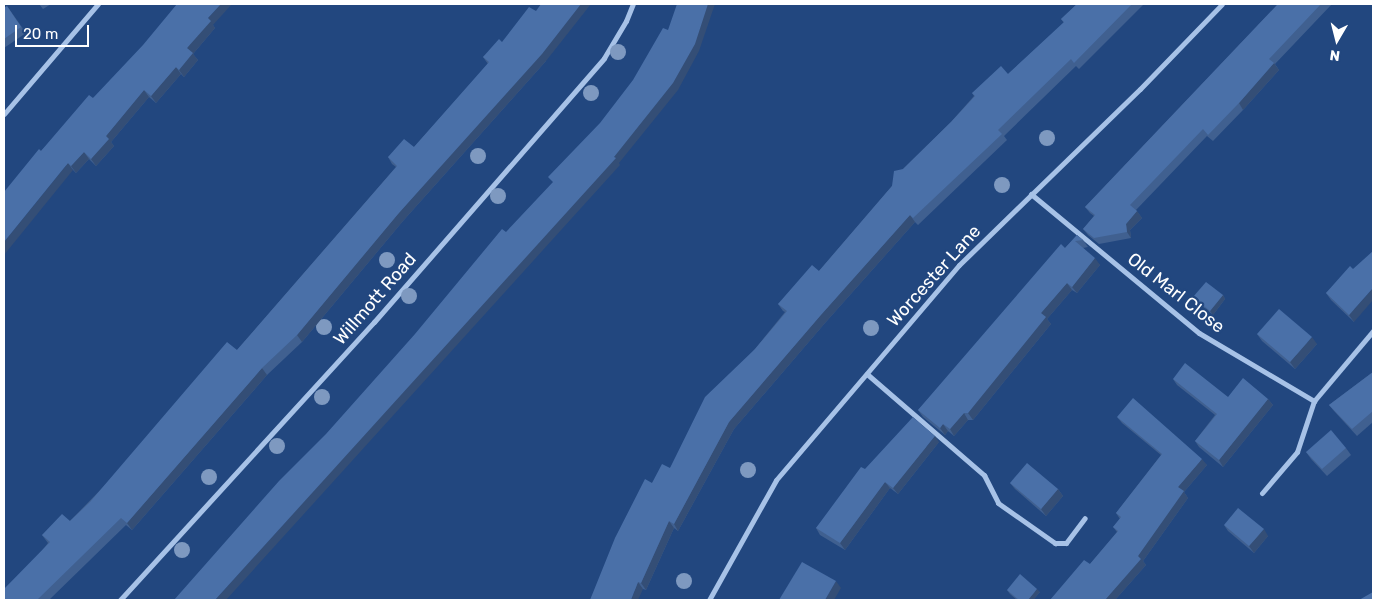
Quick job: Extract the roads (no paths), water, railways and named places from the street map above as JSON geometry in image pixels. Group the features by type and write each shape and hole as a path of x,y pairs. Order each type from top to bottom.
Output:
{"street":[{"path":"4,114 98,4"},
{"name":"Willmott Road","path":"120,600 374,322 604,58 626,21 633,4"},
{"name":"Worcester Lane","path":"709,600 776,480 959,265 1140,90 1222,4"},
{"name":"Old Marl Close","path":"1031,194 1199,334 1314,401"},
{"path":"1262,494 1297,452 1314,401 1373,331"},
{"path":"867,374 984,475 998,503 1055,543 1066,543 1085,518"}]}
